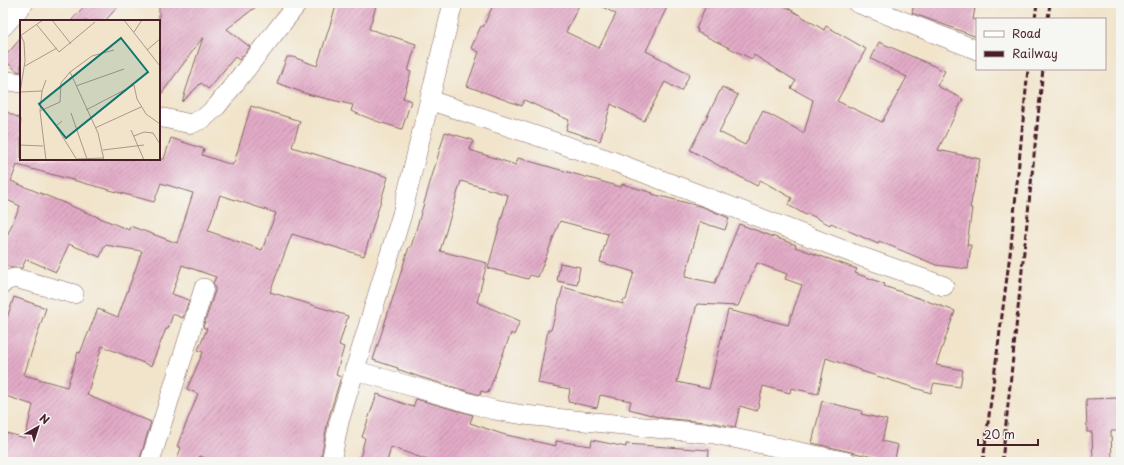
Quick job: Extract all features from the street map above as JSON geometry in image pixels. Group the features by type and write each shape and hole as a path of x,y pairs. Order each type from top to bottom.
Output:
{"street":[{"path":"3,27 24,3"},
{"path":"160,117 191,124 204,118 217,106 298,3"},
{"path":"331,462 339,422 402,214 453,3"},
{"path":"857,3 976,50"},
{"path":"3,80 20,83"},
{"path":"429,100 615,162 862,257 944,286"},
{"path":"3,284 4,281 15,278 74,294"},
{"path":"150,462 204,288"},
{"path":"354,370 494,410 524,415 714,434 848,462"}],"building":[{"path":"87,3 121,3 106,20 72,20"},
{"path":"159,3 261,3 227,29 250,47 239,60 235,57 208,89 201,83 182,102 203,37 160,96"},
{"path":"337,3 377,3 369,29 416,44 408,71 411,72 403,98 411,101 402,129 351,111 353,105 307,94 277,83 287,57 293,57 317,66"},
{"path":"494,3 580,3 566,32 599,48 616,14 595,3 669,3 646,51 690,74 681,91 665,82 644,121 611,104 600,141 566,130 569,120 524,100 522,106 467,86 479,52 471,48"},
{"path":"707,3 780,3 824,30 826,26 866,49 837,101 882,122 907,77 871,59 879,42 945,71 937,86 963,99 938,150 980,159 970,208 972,208 967,245 971,245 968,269 936,265 879,241 878,244 831,223 830,225 807,213 806,215 788,205 792,198 760,180 757,186 690,150 722,87 738,95 719,132 745,145 763,111 804,133 813,100 791,88 796,81 754,55 752,59 697,32 698,29 696,29"},
{"path":"914,3 976,3 973,19 976,20 976,37 912,13"},
{"path":"20,39 20,72 3,59"},
{"path":"251,106 300,121 292,147 388,177 364,256 292,234 270,292 348,316 339,345 344,347 336,375 341,377 328,420 320,462 215,462 200,456 198,462 176,462 181,448 177,446 198,394 187,389 203,352 198,350 207,329 203,327 215,291 215,286 213,283 216,277 182,265 172,294 189,300 183,318 173,314 168,329 166,329 151,366 102,346 87,395 151,422 139,462 3,462 3,432 25,438 33,405 3,395 3,330 14,297 46,308 24,375 67,387 78,352 80,353 98,309 118,317 142,251 105,245 100,257 69,244 56,272 26,259 22,268 11,268 3,264 3,245 20,206 3,198 3,110 20,118 20,160 160,160 164,159 171,138 204,149 202,155 232,165","holes":["17,165 154,202 161,183 193,193 177,243 130,226 129,230 11,181","220,195 276,213 262,250 208,231"]},
{"path":"445,132 473,140 470,150 516,165 518,158 621,187 622,184 653,193 652,194 703,207 729,218 725,230 700,222 685,277 715,283 739,224 796,245 795,247 857,269 855,273 885,284 884,286 955,311 936,365 963,370 960,387 934,383 931,393 861,371 826,358 818,394 791,388 790,393 763,386 757,411 740,406 735,427 715,423 662,418 629,409 631,401 600,395 597,408 568,402 570,389 538,383 548,330 551,330 563,287 623,304 623,300 626,300 634,272 600,262 608,234 560,221 538,277 530,275 528,279 488,268 508,195 461,181 440,251 487,263 477,302 520,321 514,335 511,333 488,393 481,391 480,395 420,377 373,360 409,247 411,247","holes":["757,263 787,274 785,279 802,285 788,325 728,310 709,389 677,382 697,304 738,306"]},
{"path":"560,263 580,267 577,285 557,281"},
{"path":"377,394 413,407 416,399 473,415 470,423 502,434 556,446 556,441 591,446 592,440 626,447 626,444 709,450 708,462 433,462 391,447 387,462 359,462 365,438 362,437"},
{"path":"1121,398 1121,431 1111,431 1112,462 1093,462 1092,432 1087,432 1086,399"},
{"path":"822,401 862,411 861,414 887,420 882,441 898,445 894,462 812,443"}],"railway":[{"path":"1035,18 1037,3"},
{"path":"1048,18 1050,3"},
{"path":"983,462 1011,246 1028,70"},
{"path":"1002,462 1043,70"}]}
